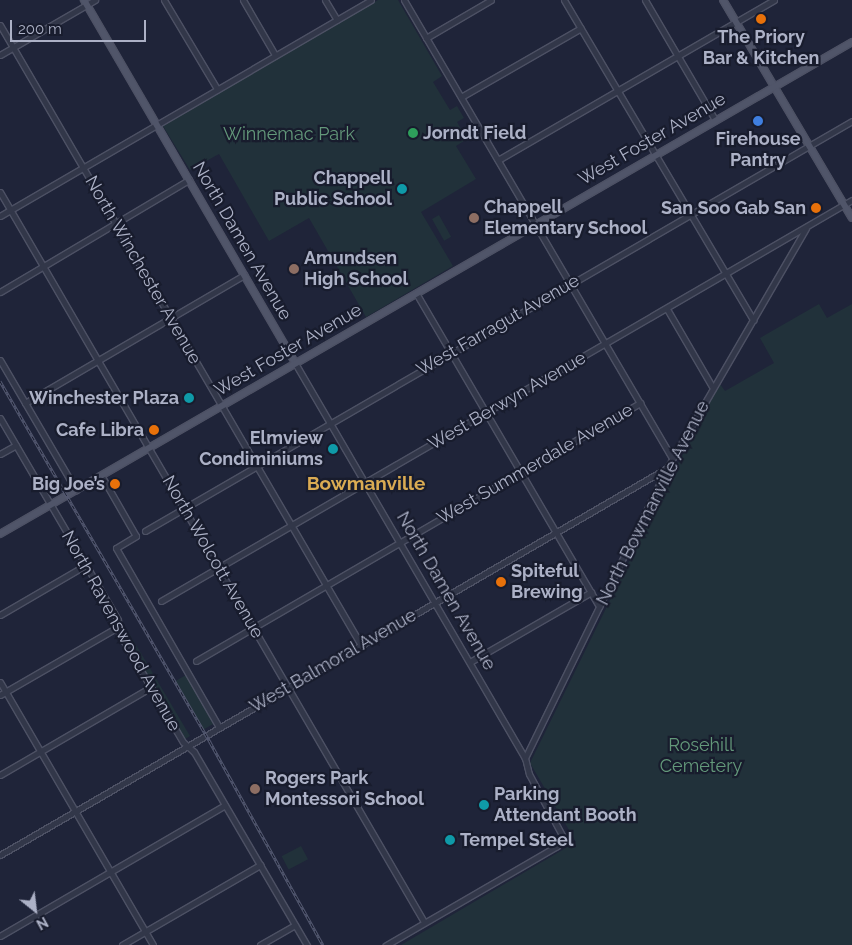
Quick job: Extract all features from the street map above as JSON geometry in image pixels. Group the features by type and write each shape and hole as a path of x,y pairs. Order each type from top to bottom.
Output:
{"main road":[{"path":"723,0 852,218"},
{"name":"North Damen Avenue","path":"85,2 295,363"},
{"name":"West Foster Avenue","path":"0,534 852,42"}],"street":[{"path":"0,55 85,2 95,0"},
{"path":"164,0 216,89"},
{"path":"243,0 275,55"},
{"path":"325,0 337,20"},
{"path":"0,216 370,0"},
{"path":"404,0 672,458"},
{"path":"426,38 491,0"},
{"path":"564,0 753,320"},
{"path":"645,0 715,120"},
{"path":"498,160 774,0"},
{"name":"North Winchester Avenue","path":"0,25 361,645"},
{"path":"461,97 581,28"},
{"name":"West Farragut Avenue","path":"145,531 852,121"},
{"path":"0,292 189,180"},
{"name":"North Wolcott Avenue","path":"0,192 424,922"},
{"name":"West Berwyn Avenue","path":"161,601 852,200"},
{"name":"North Bowmanville Avenue","path":"525,758 672,458 806,228"},
{"path":"25,403 244,275"},
{"path":"416,293 599,606"},
{"path":"667,309 713,388"},
{"path":"0,360 76,490"},
{"name":"North Damen Avenue","path":"295,363 525,758 529,774 563,837 557,846 424,922"},
{"name":"West Summerdale Avenue","path":"196,662 640,403"},
{"name":"North Ravenswood Avenue","path":"0,418 118,620 118,627 151,687 187,746 194,752 307,945"},
{"path":"0,454 16,445"},
{"name":"West Balmoral Avenue","path":"0,855 667,468"},
{"name":"North Ravenswood Avenue","path":"102,475 136,536 116,548 219,727"},
{"path":"0,615 86,565"},
{"path":"470,662 591,592"},
{"path":"0,695 118,627"},
{"path":"0,682 153,945"},
{"path":"0,775 151,687"},
{"path":"0,936 225,805"},
{"path":"122,945 260,865"},
{"path":"386,945 424,922"},
{"path":"260,945 295,925"}],"green space":[{"name":"Winnemac Park","path":"378,0 398,0 442,76 433,82 450,110 457,106 464,118 457,122 467,139 456,146 476,179 421,212 453,266 366,317 309,218 269,241 219,154 190,170 163,126"},
{"path":"439,215 451,237 444,241 432,219"},
{"name":"Rosehill Cemetery","path":"819,304 827,318 852,304 852,945 401,945 576,842 530,763 673,472 700,424 697,421 720,384 725,391 774,363 760,338"},
{"path":"126,628 190,736 185,739 122,631"},
{"path":"186,675 214,723 204,729 176,681"},
{"path":"301,846 308,859 289,870 282,856"}],"railway":[{"path":"0,381 210,742 323,945"}],"place":[{"name":"The Priory Bar & Kitchen","path":"761,19"},
{"name":"Firehouse Pantry","path":"758,121"},
{"name":"Jorndt Field","path":"413,133"},
{"name":"Chappell Public School","path":"402,189"},
{"name":"San Soo Gab San","path":"816,208"},
{"name":"Chappell Elementary School","path":"474,218"},
{"name":"Amundsen High School","path":"294,269"},
{"name":"Winchester Plaza","path":"189,398"},
{"name":"Cafe Libra","path":"154,430"},
{"name":"Elmview Condiminiums","path":"333,449"},
{"name":"Big Joe’s","path":"115,484"},
{"name":"Spiteful Brewing","path":"501,582"},
{"name":"Rogers Park Montessori School","path":"255,789"},
{"name":"Parking Attendant Booth","path":"484,805"},
{"name":"Tempel Steel","path":"450,840"}],"district":[{"name":"Bowmanville","path":"366,484"}]}
